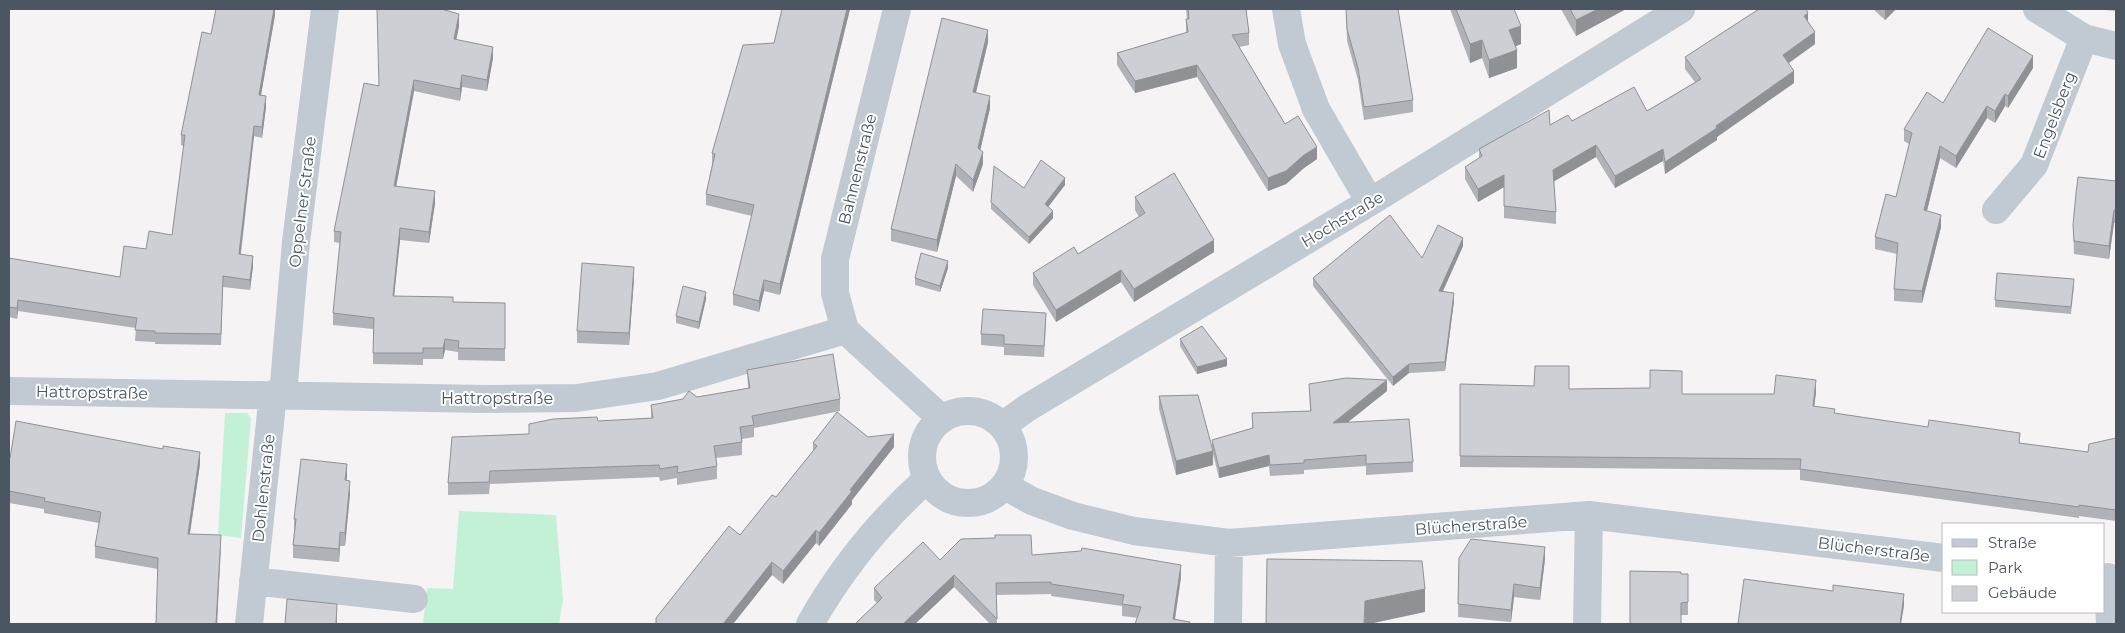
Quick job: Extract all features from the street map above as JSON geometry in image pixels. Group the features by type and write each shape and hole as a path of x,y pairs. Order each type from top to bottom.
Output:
{"street":[{"name":"Oppelner Straße","path":"278,394 325,9"},
{"name":"Bahnenstraße","path":"845,330 835,293 835,259 897,9"},
{"path":"1286,9 1292,44 1316,109 1370,202"},
{"name":"Hochstraße","path":"1002,426 1027,408 1370,202 1681,9"},
{"path":"2036,9 2084,38 2116,46"},
{"name":"Engelsberg","path":"1996,210 2034,165 2084,38"},
{"name":"Hattropstraße","path":"9,391 278,394 486,399 577,398 658,386 845,330"},
{"path":"845,330 942,418"},
{"name":"Dohlenstraße","path":"249,624 278,394"},
{"path":"959,412 977,412 992,418 1002,426 1013,444 1014,466 1005,486 986,501 965,504 942,496 927,479 922,454 928,434 942,418 959,412"},
{"path":"810,624 856,552 906,498 927,479"},
{"name":"Blücherstraße","path":"1005,486 1032,501 1073,516 1134,531 1229,543 1589,516 1942,558"},
{"path":"1587,624 1589,516"},
{"path":"1228,624 1229,543"},
{"path":"2109,578 2110,624"},
{"path":"253,582 414,599"}],"green space":[{"path":"225,413 247,413 251,418 241,538 218,535"},
{"path":"459,511 556,515 563,600 559,624 423,624 427,588 453,589"}],"building":[{"path":"216,9 274,9 259,95 266,96 262,127 254,126 239,254 253,256 250,280 223,276 221,334 155,333 155,331 135,330 137,318 18,300 17,308 9,307 9,258 120,277 124,246 146,249 149,231 172,235 185,135 181,135 202,32 211,34"},
{"path":"377,9 441,9 459,14 454,39 493,47 487,80 462,75 460,89 414,80 394,186 435,191 429,232 400,228 393,296 453,297 453,302 505,303 505,349 458,348 459,341 445,339 443,348 423,348 423,353 373,353 374,318 333,313 341,232 334,231 364,83 379,86"},
{"path":"782,9 847,9 780,284 764,280 759,301 733,294 754,205 706,194 715,154 712,153 743,45 774,43"},
{"path":"1188,9 1246,9 1249,33 1232,35 1285,124 1298,116 1317,147 1304,155 1286,171 1268,178 1197,65 1135,81 1117,53 1188,32 1186,19 1189,19"},
{"path":"1346,9 1398,9 1413,100 1364,107 1358,68 1347,29"},
{"path":"1456,9 1514,9 1521,26 1509,30 1517,50 1489,60 1482,40 1470,44"},
{"path":"1570,9 1598,9 1576,20"},
{"path":"1759,9 1806,9 1808,13 1804,16 1815,32 1783,55 1794,71 1716,126 1717,128 1665,162 1663,149 1615,176 1596,145 1553,170 1556,212 1504,206 1504,175 1478,189 1465,167 1482,156 1479,149 1549,110 1550,125 1568,115 1572,121 1634,87 1647,111 1701,79 1685,57"},
{"path":"942,18 988,30 973,92 990,96 978,148 983,152 973,180 956,164 937,240 891,229"},
{"path":"1988,28 2033,56 2008,96 2005,94 1995,111 1987,106 1956,156 1940,146 1924,210 1941,215 1922,291 1894,289 1898,243 1875,237 1886,194 1896,197 1912,133 1904,129 1927,92 1943,103"},
{"path":"1041,160 1065,178 1045,204 1053,211 1029,237 991,202 994,166 1024,188"},
{"path":"1174,173 1214,240 1134,289 1121,270 1056,310 1033,273 1074,247 1078,254 1145,213 1135,197"},
{"path":"2078,177 2116,181 2116,210 2114,210 2109,246 2074,241 2073,225"},
{"path":"1390,215 1422,258 1438,225 1463,238 1439,291 1454,293 1445,362 1409,364 1393,377 1313,278"},
{"path":"921,253 948,261 940,286 915,278"},
{"path":"582,263 634,267 629,333 577,331"},
{"path":"1997,273 2074,279 2071,307 1995,300"},
{"path":"683,286 706,292 699,322 676,316"},
{"path":"983,309 1046,313 1044,346 1004,344 1004,335 981,334"},
{"path":"1202,326 1227,359 1197,367 1180,339"},
{"path":"833,354 840,399 752,416 754,425 740,427 742,442 714,446 717,466 677,473 678,466 660,469 659,465 490,471 489,482 448,483 452,437 529,434 529,424 553,419 597,417 598,421 653,418 651,405 683,399 689,391 697,397 750,388 747,370"},
{"path":"1535,366 1569,366 1569,389 1650,388 1650,370 1682,371 1682,394 1774,394 1776,375 1816,380 1813,406 1835,409 1834,413 1928,427 1929,420 2020,433 2019,443 2088,452 2089,444 2116,438 2116,510 2079,505 2079,507 1800,469 1801,459 1460,456 1460,384 1534,386"},
{"path":"1346,378 1387,380 1333,423 1409,419 1413,462 1366,464 1366,455 1304,460 1304,463 1270,465 1269,455 1219,468 1212,440 1253,428 1252,413 1311,411 1309,384"},
{"path":"1198,395 1213,451 1176,461 1159,396"},
{"path":"837,412 868,437 894,434 819,533 816,530 783,571 772,562 723,624 656,624 656,618 729,526 740,535 772,495 776,497 817,446 813,443"},
{"path":"16,421 163,449 163,446 200,452 188,534 221,535 216,624 156,624 158,558 95,546 101,512 44,501 45,498 9,491 9,457"},
{"path":"301,459 347,464 345,480 350,481 345,533 340,532 339,549 293,545"},
{"path":"995,535 1031,535 1032,555 1081,551 1082,548 1181,565 1173,619 1190,622 1189,624 1135,624 1141,607 1122,604 1124,595 1051,584 1051,582 996,583 997,619 954,575 903,624 855,624 882,598 874,588 923,542 940,560 961,539 995,538"},
{"path":"1471,539 1545,547 1540,588 1514,584 1511,610 1458,604 1459,558"},
{"path":"1267,559 1422,561 1425,589 1365,601 1364,624 1266,624"},
{"path":"1630,571 1681,572 1681,574 1688,574 1688,602 1681,603 1681,624 1630,624"},
{"path":"1744,579 1833,591 1833,585 1904,594 1900,624 1738,624"},
{"path":"287,599 337,604 336,624 285,624"}]}
